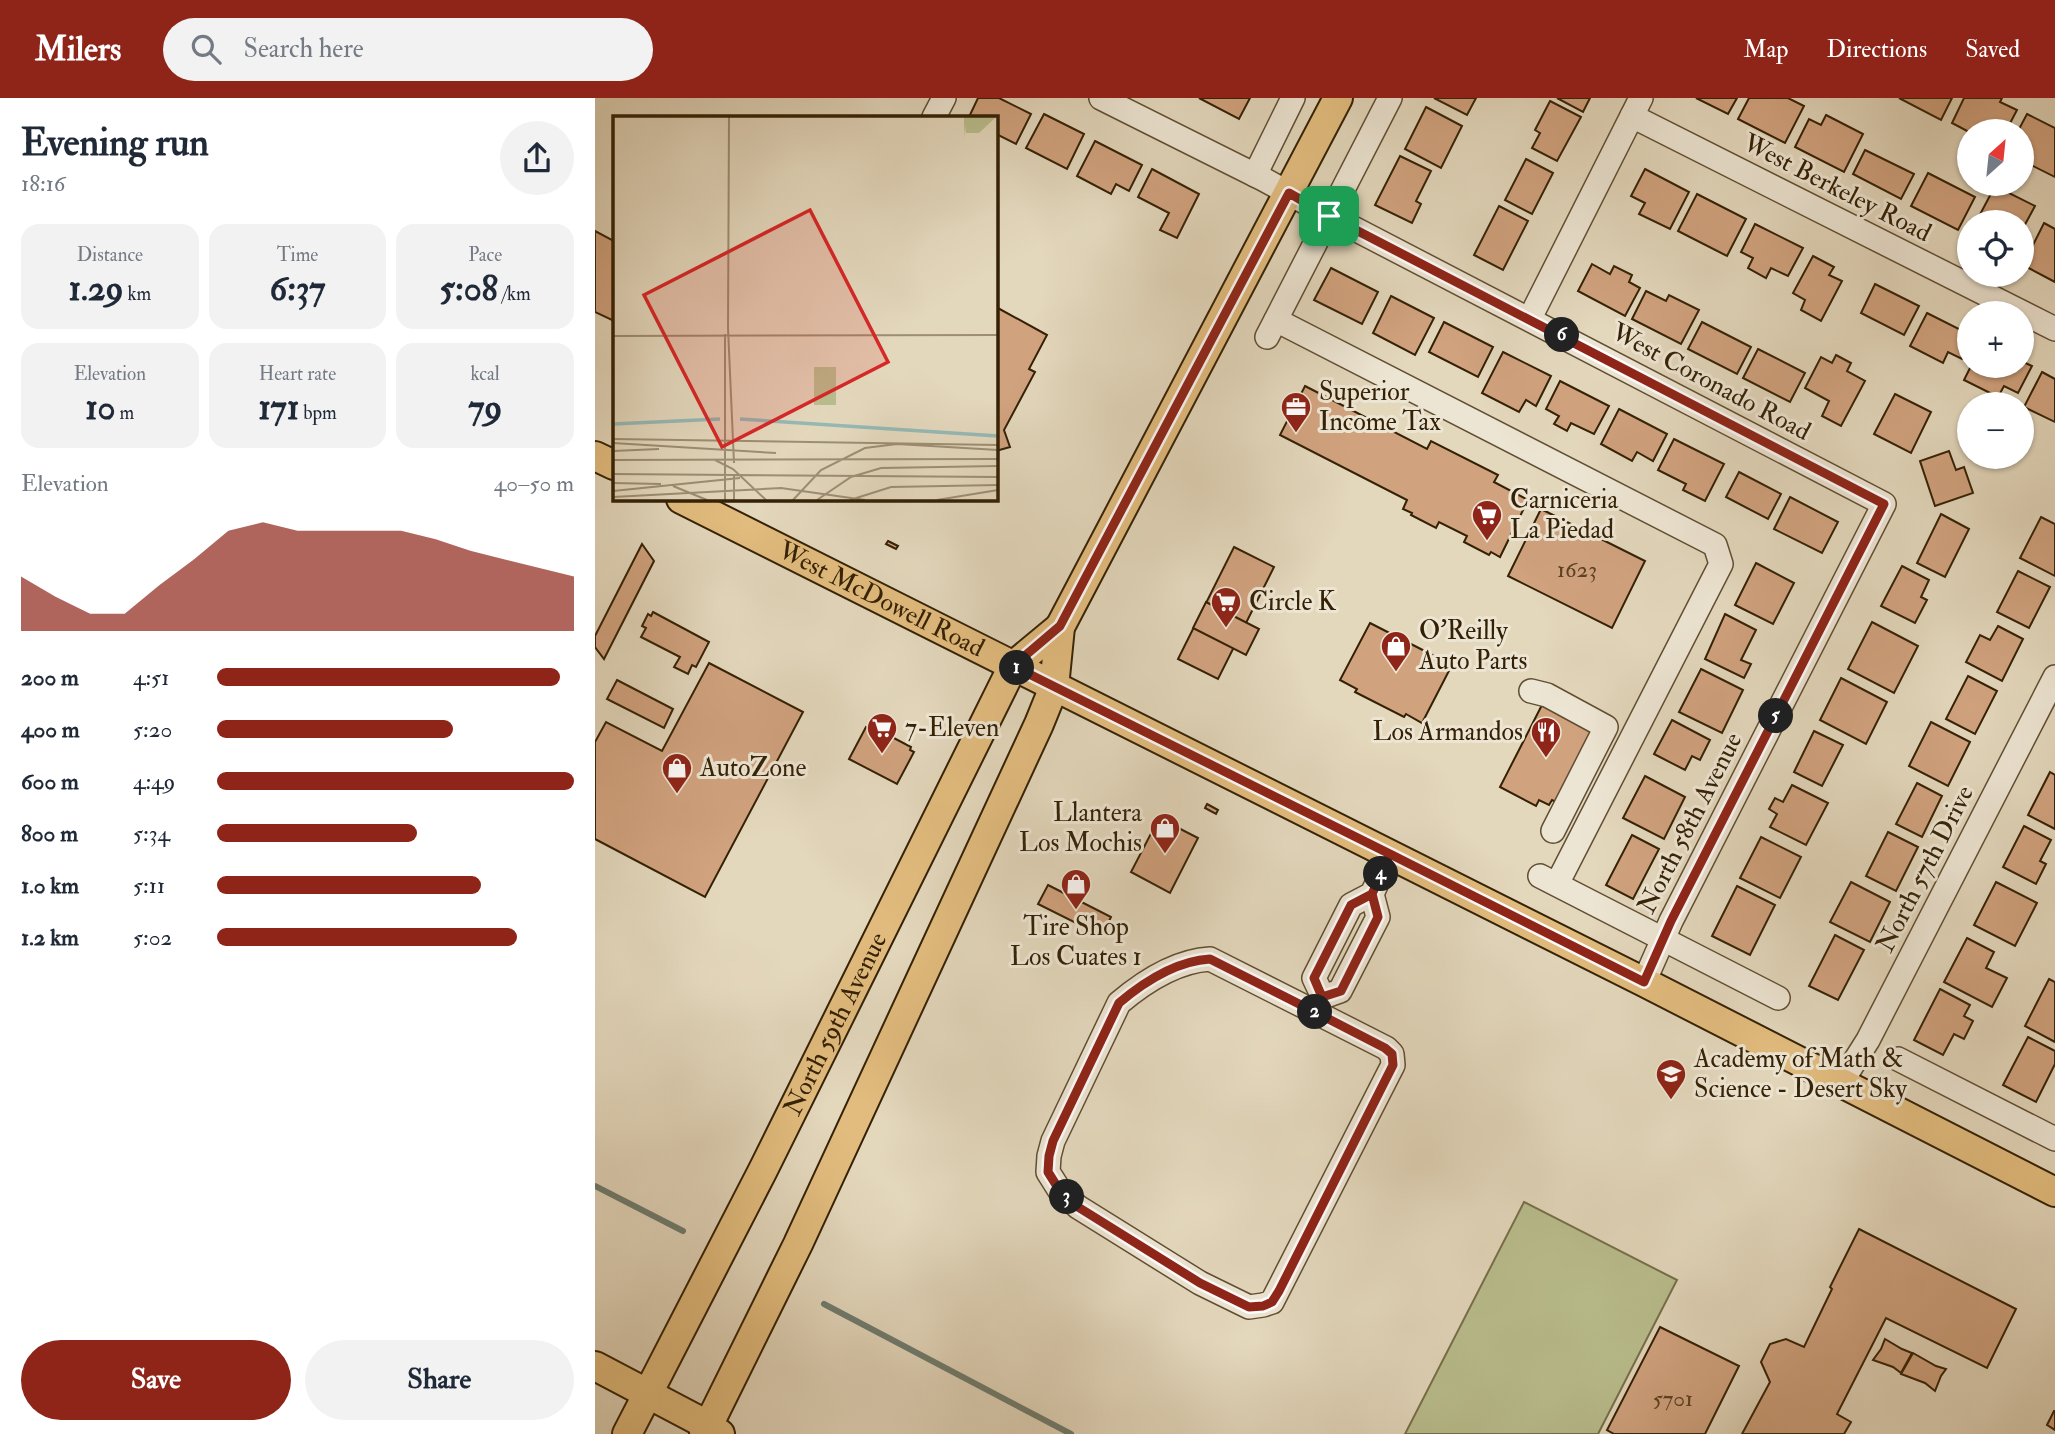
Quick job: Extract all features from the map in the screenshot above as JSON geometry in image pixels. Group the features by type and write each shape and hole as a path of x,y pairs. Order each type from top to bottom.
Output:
{"main road":[{"name":"North 59th Avenue","path":"637,1416 764,1170 1013,666 1060,626 1338,98"},
{"path":"595,456 613,465"},
{"name":"West McDowell Road","path":"683,500 1644,982 2055,1192"},
{"name":"North 59th Avenue","path":"711,1431 1039,724 1054,687 1060,626"},
{"path":"595,1366 637,1416 711,1431"}],"street":[{"path":"935,116 944,98"},
{"name":"West Coronado Road","path":"1101,98 1255,175 1884,504"},
{"path":"1255,175 1293,98"},
{"path":"1390,98 1272,328 1715,545 1721,564 1549,880 1778,998"},
{"path":"1530,318 1637,107"},
{"name":"West Berkeley Road","path":"1637,107 2055,328"},
{"name":"North 58th Avenue","path":"1644,982 1663,939 1884,504"},
{"name":"North 57th Drive","path":"1841,1083 1868,1040 2055,677"},
{"path":"1531,691 1548,695 1606,727 1553,831"},
{"path":"1319,1004 1210,959 1191,960 1133,991 1119,1003 1053,1141 1048,1172 1060,1191 1078,1207 1200,1283 1249,1307 1272,1302 1393,1065 1392,1054 1385,1048 1319,1004 1314,978 1351,905 1372,894 1390,854"},
{"path":"1898,1059 2055,1139"}],"green space":[{"path":"1524,1202 1677,1280 1598,1434 1405,1434"}],"building":[{"path":"978,98 999,98 1031,114 1016,144 997,134 997,116 969,116"},
{"path":"1199,98 1250,98 1239,119"},
{"path":"1434,98 1476,98 1467,115"},
{"path":"1557,98 1590,98 1583,112"},
{"path":"1696,98 1737,98 1728,114"},
{"path":"1749,98 1788,98 1804,106 1785,143 1738,119"},
{"path":"1899,98 1952,98 1941,120"},
{"path":"1964,98 2002,98 2000,102 2017,110 2012,119 1957,119 1957,126 1952,123"},
{"path":"1550,101 1581,117 1557,161 1532,148 1540,133 1535,130"},
{"path":"1426,107 1462,126 1441,168 1405,149"},
{"path":"1044,114 1084,134 1067,169 1026,148"},
{"path":"2027,114 2055,128 2055,177 2034,166 2034,119 2024,119"},
{"path":"1826,115 1863,134 1844,172 1795,147 1809,119 1821,125"},
{"path":"1095,141 1142,165 1129,191 1116,184 1111,194 1077,176"},
{"path":"1865,150 1914,174 1901,199 1853,174"},
{"path":"1400,156 1431,171 1416,201 1421,204 1412,223 1375,205"},
{"path":"1526,159 1553,173 1532,214 1505,200"},
{"path":"1152,169 1199,194 1177,238 1160,230 1169,213 1138,197"},
{"path":"1645,169 1689,192 1670,229 1639,214 1645,203 1631,196"},
{"path":"1928,173 1957,188 1957,196 1975,197 1968,210 1957,210 1957,229 1911,206"},
{"path":"1697,194 1746,219 1727,256 1678,231"},
{"path":"1990,196 2015,196 2035,206 2033,210 1982,210"},
{"path":"1499,206 1528,221 1503,270 1474,255"},
{"path":"2044,223 2055,229 2055,282 2034,271 2034,243"},
{"path":"1755,224 1803,248 1788,276 1771,268 1766,278 1748,268 1753,258 1741,252"},
{"path":"595,231 613,240 613,321 595,312"},
{"path":"1813,256 1834,267 1829,275 1842,281 1821,321 1801,310 1805,300 1793,293"},
{"path":"1592,264 1610,274 1614,266 1632,275 1629,282 1640,288 1625,316 1578,291"},
{"path":"1331,268 1378,292 1362,324 1314,300"},
{"path":"1875,284 1919,306 1904,335 1861,313"},
{"path":"1646,291 1666,301 1669,295 1699,310 1681,344 1632,319"},
{"path":"1391,296 1434,318 1415,355 1373,333"},
{"path":"997,308 1047,335 1029,369 1035,372 1004,430 1010,447 997,451"},
{"path":"1927,313 1957,328 1957,356 1948,352 1943,363 1910,346"},
{"path":"1444,322 1493,347 1478,377 1429,352"},
{"path":"1702,322 1751,347 1737,374 1688,349"},
{"path":"1758,349 1805,373 1790,402 1743,378"},
{"path":"1503,352 1551,376 1536,406 1526,400 1519,412 1482,393"},
{"path":"1836,355 1851,363 1847,371 1865,381 1841,426 1822,416 1829,401 1805,388 1821,357 1832,363"},
{"path":"2042,372 2055,379 2055,422 2034,412 2034,392 2032,392"},
{"path":"2026,378 2019,392 2004,386 2001,392 1988,392 1964,380"},
{"path":"1560,381 1609,406 1594,434 1571,423 1567,431 1554,424 1559,416 1546,409"},
{"path":"1305,386 1427,449 1431,441 1498,475 1494,482 1528,500 1500,557 1491,552 1489,555 1464,542 1467,536 1439,522 1436,528 1411,515 1412,513 1403,509 1407,500 1280,435"},
{"path":"1895,394 1931,412 1911,453 1874,434"},
{"path":"1619,409 1667,434 1653,461 1637,452 1632,461 1601,444"},
{"path":"1674,439 1724,464 1705,501 1683,490 1686,484 1658,470"},
{"path":"1949,451 1956,470 1965,469 1973,493 1935,506 1920,461"},
{"path":"1739,472 1781,494 1768,519 1726,497"},
{"path":"1790,497 1838,522 1822,553 1774,529"},
{"path":"1541,509 1645,561 1612,628 1508,576"},
{"path":"1941,514 1969,529 1945,577 1917,563"},
{"path":"2041,517 2055,524 2055,576 2020,558"},
{"path":"888,541 898,546 896,549 886,544"},
{"path":"642,544 654,561 604,659 595,647 595,636"},
{"name":"Circle K","path":"1234,547 1274,567 1218,679 1178,659"},
{"path":"1756,563 1794,583 1773,624 1735,605"},
{"path":"1902,566 1929,580 1921,597 1927,600 1915,623 1881,606"},
{"path":"2018,571 2050,587 2029,628 1997,612"},
{"name":"Circle K","path":"1206,602 1259,629 1246,655 1193,628"},
{"path":"653,612 709,642 696,667 692,665 688,674 674,667 680,657 641,637 646,628 642,626 648,614 651,616"},
{"path":"1725,614 1756,630 1741,660 1751,664 1744,678 1705,659"},
{"path":"1872,622 1918,646 1894,693 1848,669"},
{"name":"O'Reilly Auto Parts","path":"1370,623 1452,665 1422,723 1406,714 1404,717 1355,692 1357,689 1340,680"},
{"path":"1998,626 2023,639 2002,681 1966,662 1980,635 1990,640"},
{"name":"AutoZone","path":"709,663 803,712 705,897 595,839 595,742 606,722 662,751"},
{"path":"1701,669 1743,690 1722,733 1679,712"},
{"path":"1968,676 1997,691 1975,734 1946,719"},
{"path":"1841,678 1887,702 1866,744 1820,720"},
{"path":"617,680 673,709 664,728 607,699"},
{"name":"Los Armandos","path":"1544,701 1593,731 1556,802 1552,800 1549,805 1539,800 1536,806 1500,787"},
{"path":"1672,720 1710,740 1700,760 1692,756 1685,770 1654,754"},
{"path":"1931,722 1970,742 1948,786 1909,766"},
{"name":"7-Eleven","path":"871,726 911,747 910,750 914,752 897,784 849,759 866,727"},
{"path":"1814,731 1843,745 1822,786 1794,772"},
{"path":"2050,772 2055,775 2055,829 2028,815"},
{"path":"1645,776 1685,797 1664,839 1623,818"},
{"path":"1917,783 1942,796 1922,837 1896,824"},
{"path":"1792,785 1828,803 1806,845 1770,827 1777,814 1769,809 1775,798 1783,802"},
{"path":"1207,804 1218,810 1216,814 1205,808"},
{"name":"Llantera Los Mochis","path":"1159,818 1198,838 1170,893 1131,872"},
{"path":"2024,826 2051,840 2040,861 2046,864 2036,884 2003,867"},
{"path":"1888,832 1918,847 1896,891 1866,876"},
{"path":"1632,835 1659,849 1633,899 1606,885"},
{"path":"1761,837 1801,857 1780,898 1740,878"},
{"path":"1851,882 1890,902 1870,942 1830,922"},
{"path":"1996,882 2037,903 2015,946 1974,925"},
{"name":"Tire Shop Los Cuates 1","path":"1048,885 1111,917 1102,936 1038,904"},
{"path":"1737,886 1775,905 1750,955 1712,936"},
{"path":"1835,935 1864,950 1838,1000 1809,986"},
{"path":"1967,938 1994,952 1986,968 2007,978 1992,1007 1944,982"},
{"path":"2049,979 2055,982 2055,1042 2025,1026"},
{"path":"1940,989 1970,1005 1964,1016 1973,1021 1964,1039 1954,1034 1943,1055 1914,1040"},
{"path":"2028,1037 2055,1051 2055,1064 2036,1102 2003,1085"},
{"path":"1859,1229 2016,1309 1987,1368 1886,1318 1837,1414 1851,1422 1844,1434 1742,1434 1770,1382 1761,1362 1770,1344 1786,1339 1804,1347"},
{"path":"1660,1327 1739,1366 1705,1434 1614,1434 1607,1430"},
{"path":"1885,1339 1912,1353 1901,1373 1873,1360"},
{"path":"1913,1353 1946,1369 1935,1391 1925,1383 1901,1374"},
{"path":"2055,1411 2055,1430 2047,1425"}],"waterway":[{"path":"595,1186 683,1231"},
{"path":"824,1304 1071,1434"}],"place":[{"name":"Superior Income Tax","path":"1296,434"},
{"name":"Carniceria La Piedad","path":"1487,542"},
{"name":"Circle K","path":"1226,629"},
{"name":"O'Reilly Auto Parts","path":"1396,673"},
{"name":"7-Eleven","path":"882,755"},
{"name":"Los Armandos","path":"1546,759"},
{"name":"AutoZone","path":"677,795"},
{"name":"Llantera Los Mochis","path":"1165,855"},
{"name":"Tire Shop Los Cuates 1","path":"1076,911"},
{"name":"Academy of Math & Science - Desert Sky","path":"1671,1101"}],"route":[{"path":"1329,216 1289,193 1060,626 1013,666 1390,854 1372,894 1378,917 1341,991 1322,997 1315,1012 1385,1048 1392,1054 1393,1065 1279,1291 1272,1302 1249,1307 1200,1283 1078,1207 1060,1191 1048,1172 1053,1141 1119,1003 1133,991 1164,973 1191,960 1210,959 1315,1012 1322,997 1314,978 1351,905 1372,894 1390,854 1644,982 1671,921 1884,504 1329,216"}]}
